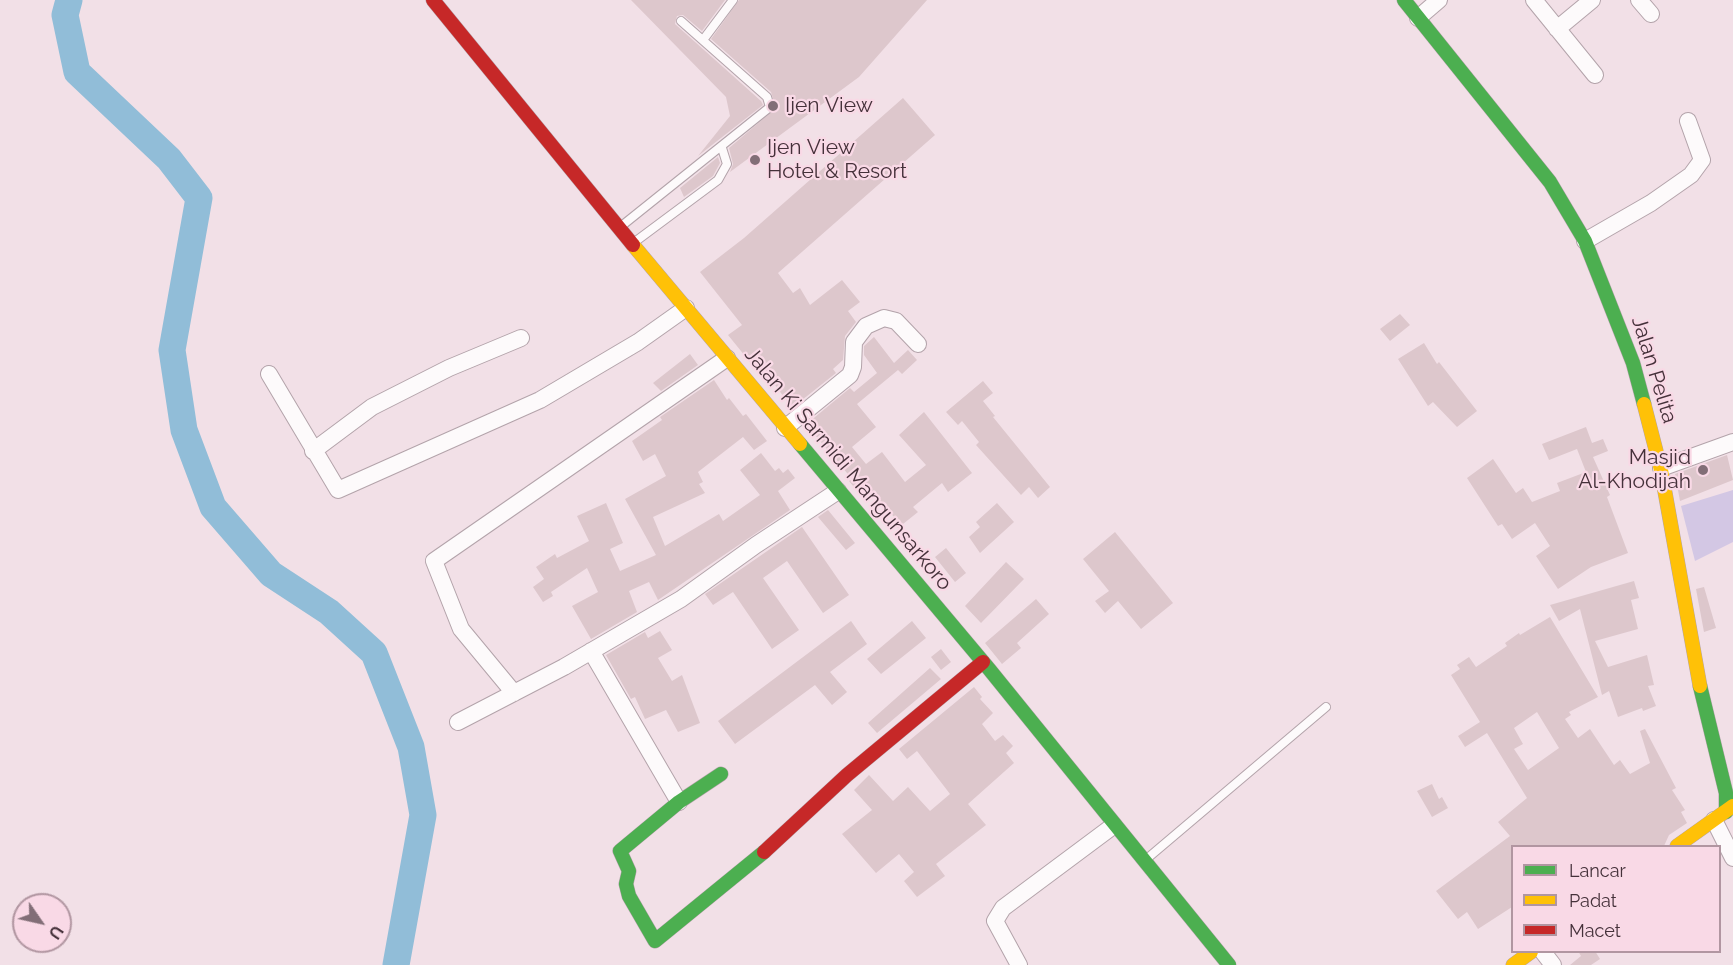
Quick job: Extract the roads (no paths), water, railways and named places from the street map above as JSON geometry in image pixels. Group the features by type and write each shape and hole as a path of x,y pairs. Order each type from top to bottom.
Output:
{"main road":[{"name":"Jalan Ki Sarmidi Mangunsarkoro","path":"433,0 632,244 983,662 1113,826 1229,965"},
{"name":"Jalan Pelita","path":"1404,0 1550,182 1585,242 1633,363 1661,468 1699,680 1726,794 1724,812"},
{"path":"721,774 679,802 620,852 629,871 626,884 629,896 656,941 759,857 774,840 847,775 983,662"},
{"path":"1678,845 1724,812"},
{"path":"1513,965 1528,953"}],"street":[{"path":"1418,18 1439,0"},
{"path":"1533,0 1595,75"},
{"path":"1557,29 1592,0"},
{"path":"1639,0 1651,14"},
{"path":"1585,242 1651,203 1691,175 1702,160 1688,122"},
{"path":"269,374 338,490 540,400 638,342 686,308"},
{"path":"785,428 850,375 853,367 854,342 866,326 884,318 896,321 918,344"},
{"path":"313,451 372,407 449,368 521,338"},
{"path":"514,693 461,630 434,561 727,358"},
{"path":"1661,468 1733,441"},
{"path":"458,722 591,651 681,599 756,545 838,491"},
{"path":"591,651 679,802"},
{"path":"1724,812 1733,858"},
{"path":"1019,965 995,921 1002,908 1113,826"}],"lane":[{"path":"703,40 733,0"},
{"path":"619,228 722,148 765,112 770,102 681,21"},
{"path":"632,244 718,180 727,164 722,148"},
{"path":"1143,862 1326,707"}],"waterway":[{"path":"69,0 65,15 77,72 169,159 199,198 172,350 184,430 213,507 271,574 329,612 374,653 411,747 423,815 396,965"}],"place":[{"name":"Ijen View","path":"773,106"},
{"name":"Ijen View Hotel & Resort","path":"755,160"},
{"name":"Masjid Al-Khodijah","path":"1703,470"}]}
